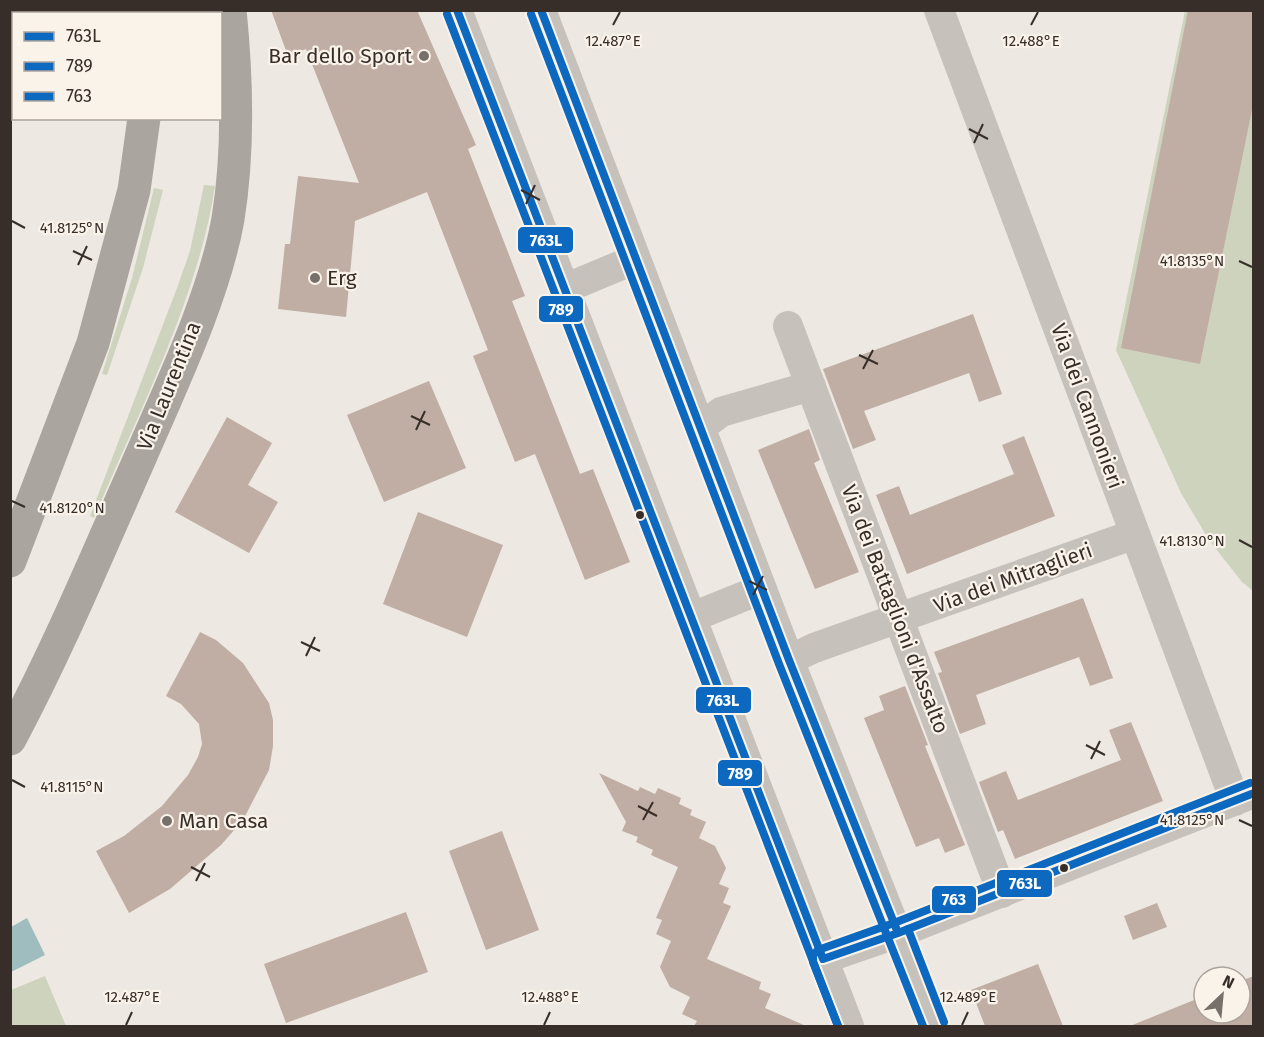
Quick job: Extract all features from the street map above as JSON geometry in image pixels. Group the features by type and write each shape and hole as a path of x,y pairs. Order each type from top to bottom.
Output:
{"main road":[{"name":"Via Laurentina","path":"10,739 63,636 167,395 216,269 228,219 234,164 235,73 230,10"},
{"path":"10,561 93,343 134,190 144,120"}],"street":[{"path":"457,10 849,1026"},
{"path":"541,10 789,660 934,1026"},
{"name":"Via dei Cannonieri","path":"939,10 1135,534 1244,797"},
{"path":"564,289 636,259"},
{"name":"Via dei Battaglioni d'Assalto","path":"788,326 1002,893"},
{"path":"700,428 721,412 811,386"},
{"name":"Via dei Mitraglieri","path":"789,660 1135,534"},
{"path":"690,618 762,589"},
{"path":"822,959 898,933 1244,797"}],"green space":[{"path":"1185,11 1253,11 1253,591 1242,582 1209,540 1181,493 1116,350"},
{"path":"204,185 215,186 207,228 195,271 165,355 94,518 90,516 190,251"},
{"path":"154,188 163,190 143,268 107,375 102,374 132,278"},
{"path":"45,976 66,1026 11,1026 11,990"}],"water":[{"path":"27,918 45,955 11,972 11,927"}],"building":[{"path":"271,10 417,10 476,145 468,149 525,296 512,301 580,474 593,469 630,562 585,580 535,454 515,462 473,356 488,350 427,192 355,221 346,317 278,309 285,244 290,244 298,176 359,183 306,49 288,56"},
{"path":"1188,10 1254,10 1254,100 1200,364 1121,348"},
{"path":"973,314 1002,394 979,402 969,373 864,411 876,440 853,449 823,369"},
{"path":"429,381 466,468 384,502 347,415"},
{"path":"227,417 272,443 248,485 278,502 249,553 175,512"},
{"path":"809,429 820,460 814,463 859,572 815,589 758,450"},
{"path":"1024,436 1055,516 907,574 876,495 899,486 910,515 1014,474 1002,445"},
{"path":"418,512 503,545 467,637 383,604"},
{"path":"1083,598 1113,678 1090,686 1079,657 976,695 986,724 960,734 938,673 942,672 934,652"},
{"path":"200,632 216,640 243,663 269,703 273,720 273,746 269,770 243,820 221,845 170,889 129,913 96,851 124,836 162,806 188,775 198,757 202,744 199,724 181,704 166,696"},
{"path":"905,686 928,745 925,746 965,845 945,853 939,838 916,847 864,718 884,710 879,696"},
{"path":"1131,722 1163,801 1015,859 1003,830 998,832 979,782 1006,771 1018,800 1121,760 1109,730"},
{"path":"599,773 638,791 640,787 655,794 658,788 681,798 679,804 692,810 690,815 706,822 699,838 715,846 726,868 719,884 729,888 723,903 731,906 707,959 761,982 759,989 771,994 765,1008 806,1026 694,1026 697,1021 682,1014 690,997 670,987 660,967 671,941 656,934 662,920 656,918 678,867 651,855 653,850 636,842 638,837 622,831 626,822"},
{"path":"502,831 539,930 486,950 449,851"},
{"path":"1157,903 1167,927 1133,940 1124,916"},
{"path":"406,912 428,972 286,1023 264,964"},
{"path":"1038,964 1063,1026 985,1026 971,990"},
{"path":"1254,976 1254,1026 1130,1026 1192,1001 1192,1025 1252,1025 1252,977"}],"transit line":[{"name":"763L","path":"457,10 823,959 898,933 1254,793"},
{"name":"763L","path":"541,10 789,660 898,933"},
{"name":"789","path":"447,14 838,1026"},
{"name":"789","path":"531,14 779,664 923,1026"},
{"name":"763","path":"838,1026 813,962 813,955 818,950 894,923 1250,783"},
{"name":"763","path":"908,929 944,1022"}],"place":[{"name":"Bar dello Sport","path":"424,56"},
{"name":"Erg","path":"315,278"},
{"name":"Man Casa","path":"167,821"}]}
